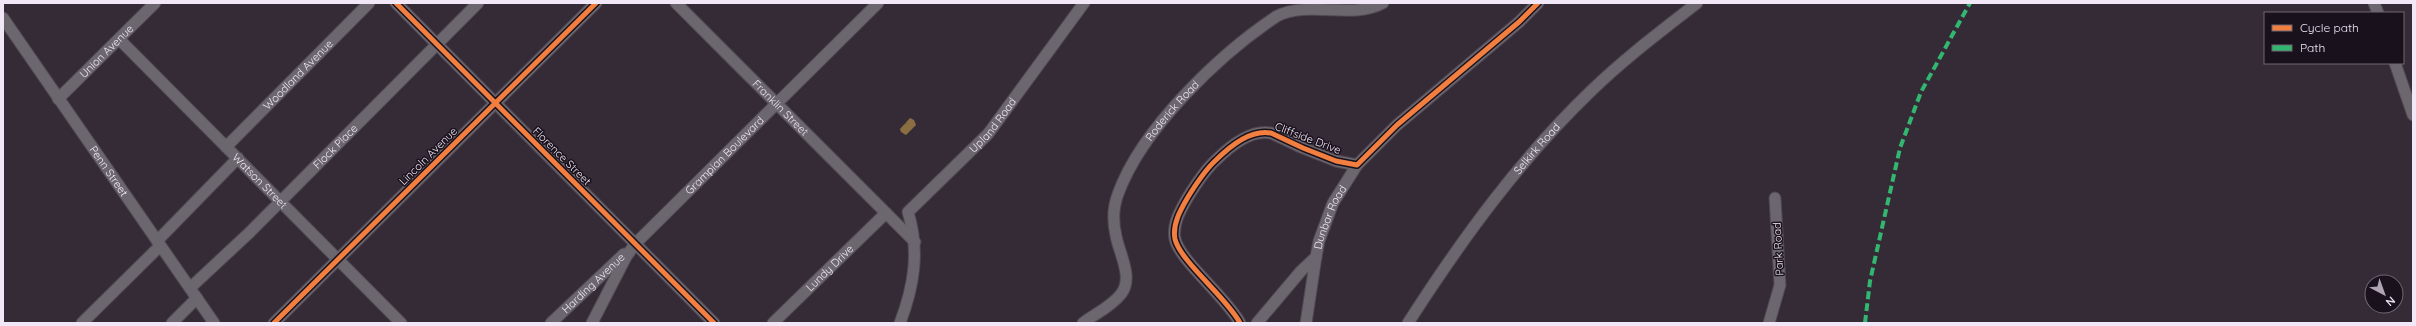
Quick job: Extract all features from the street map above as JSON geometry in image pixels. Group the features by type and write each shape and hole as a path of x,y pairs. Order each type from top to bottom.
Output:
{"street":[{"name":"Union Avenue","path":"58,99 155,3"},
{"name":"Woodland Avenue","path":"226,147 370,3"},
{"name":"Florence Street","path":"396,3 714,323"},
{"name":"Flock Place","path":"190,288 478,3"},
{"name":"Lincoln Avenue","path":"274,323 596,3"},
{"name":"Franklin Street","path":"676,3 886,213"},
{"name":"Grampian Boulevard","path":"592,323 626,257 635,244 878,3"},
{"name":"Upland Road","path":"900,323 914,273 915,242 908,212 988,134 1084,3"},
{"name":"Roderick Road","path":"1083,323 1114,301 1125,287 1126,272 1114,223 1118,194 1135,159 1189,91 1255,32 1287,11 1316,7 1368,9 1383,3"},
{"path":"1357,165 1397,125 1519,22 1538,3"},
{"name":"Selkirk Road","path":"1408,323 1482,215 1551,132 1618,66 1697,3"},
{"name":"Penn Street","path":"3,18 214,323"},
{"name":"Watson Street","path":"119,39 401,323"},
{"path":"2395,64 2413,115"},
{"name":"Cliffside Drive","path":"1240,323 1228,303 1178,248 1175,239 1176,220 1196,185 1224,152 1248,137 1262,131 1336,160 1357,165"},
{"path":"82,323 238,158"},
{"name":"Dunbar Road","path":"1257,323 1300,271 1316,257 1319,241 1333,203 1357,165"},
{"name":"Park Road","path":"1769,323 1780,285 1775,198"},
{"path":"886,213 915,242"},
{"name":"Lundy Drive","path":"774,323 886,213"},
{"name":"Harding Avenue","path":"551,323 635,244"},
{"path":"1306,323 1316,257"},
{"path":"172,323 197,298"}],"water":[{"path":"910,118 914,120 916,125 906,135 901,132 900,129"}],"marked path":[{"path":"1865,323 1870,281 1900,148 1921,92 1970,3"}],"cycle path":[{"path":"396,3 714,323"},
{"path":"274,323 596,3"},
{"path":"1240,323 1225,302 1185,258 1175,239 1174,233 1176,222 1180,212 1197,182 1212,164 1234,144 1248,136 1263,132 1271,133 1336,161 1357,165 1397,125 1519,22 1538,3"}]}
